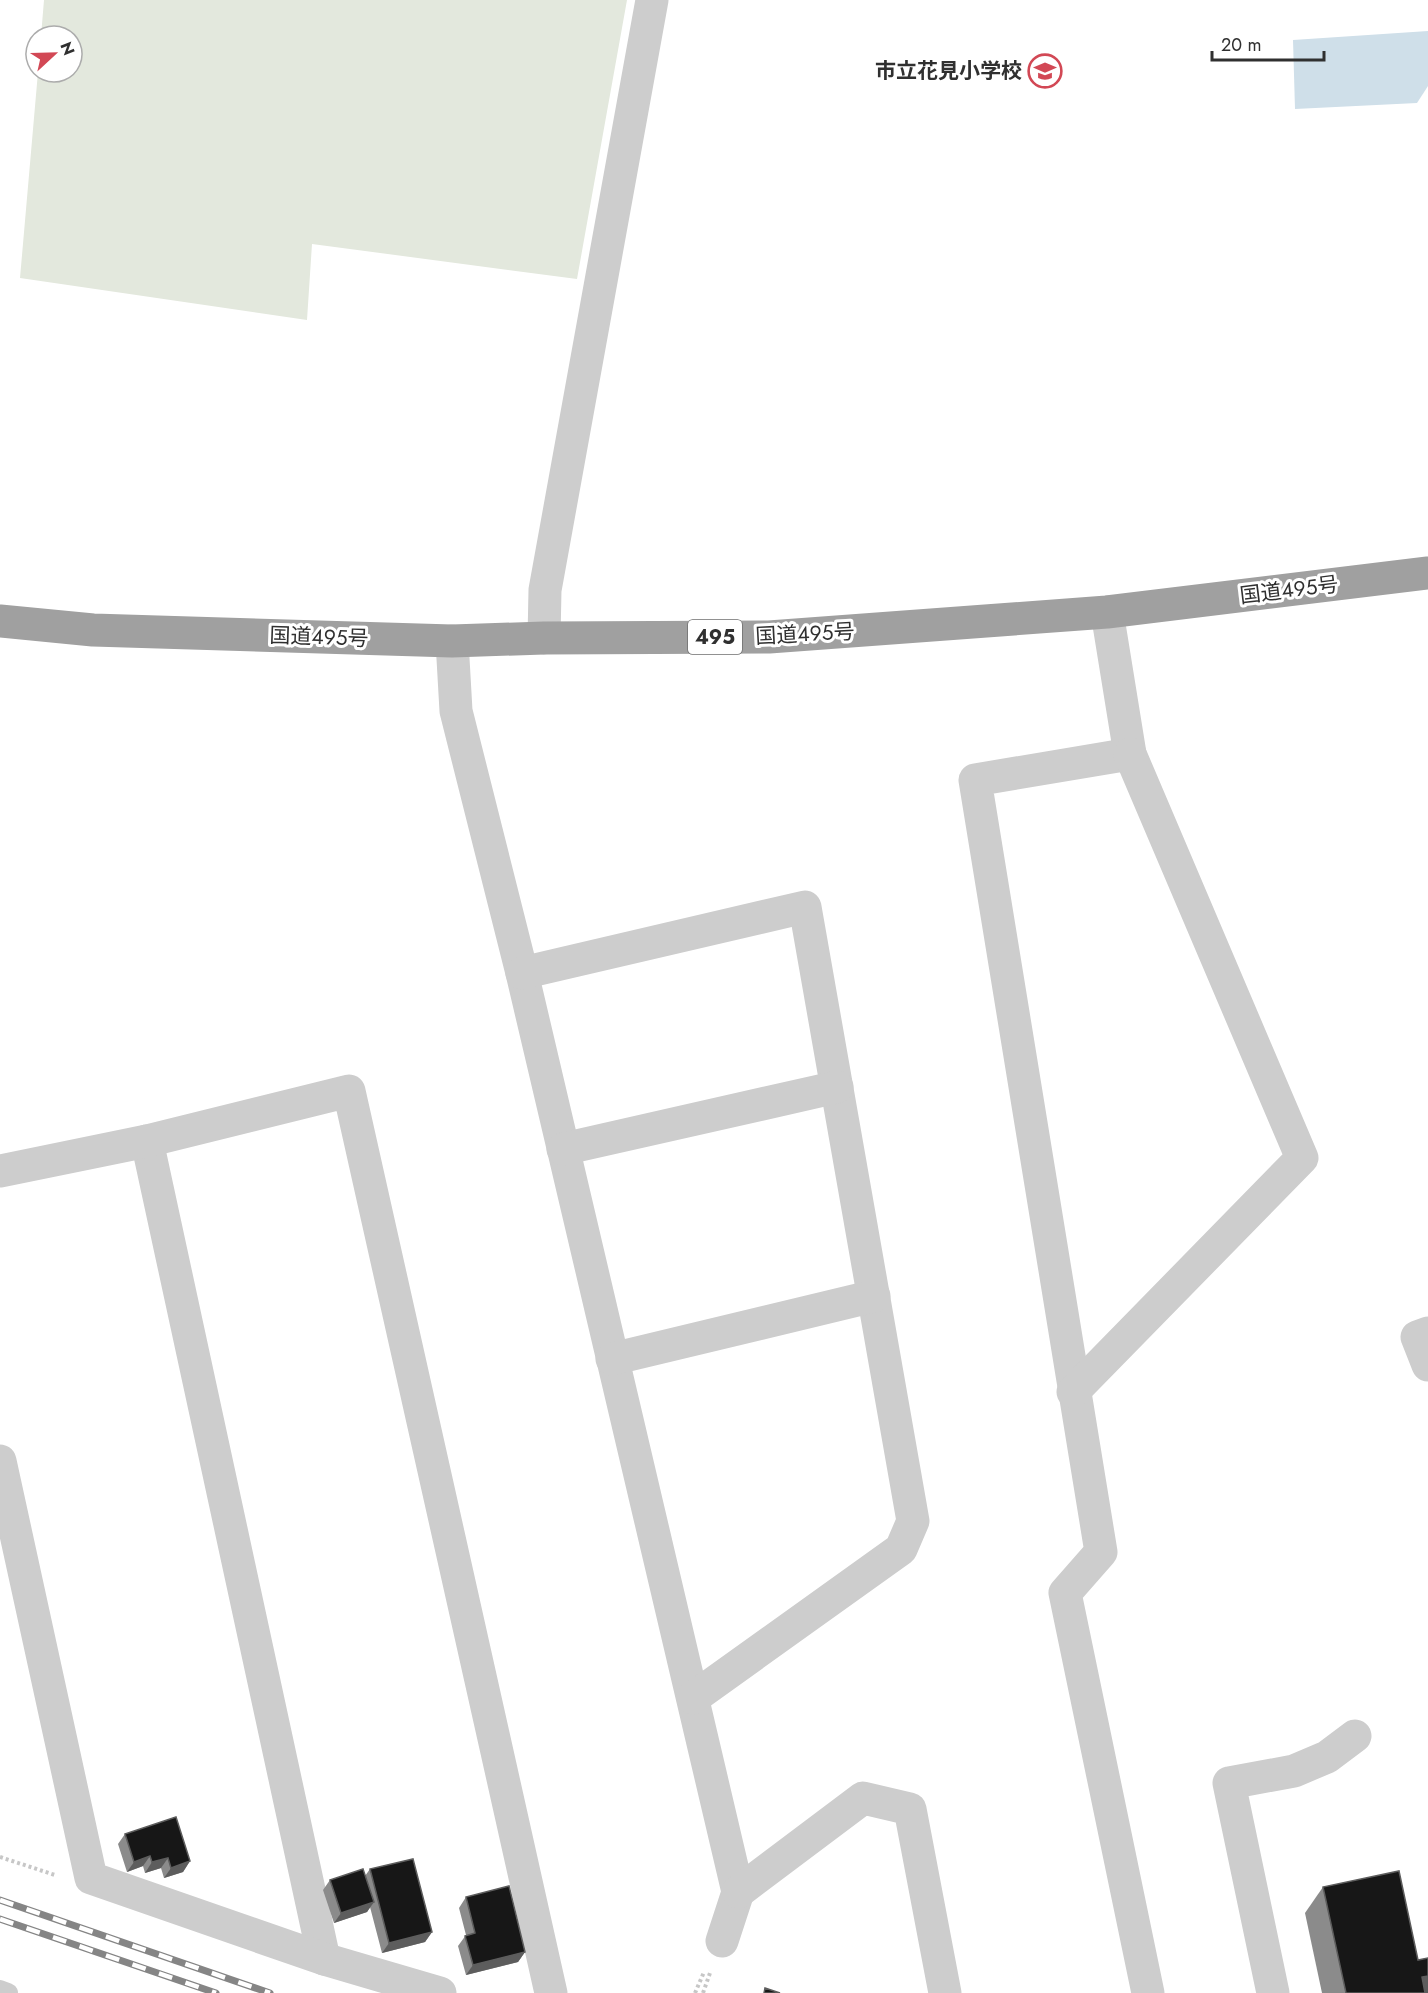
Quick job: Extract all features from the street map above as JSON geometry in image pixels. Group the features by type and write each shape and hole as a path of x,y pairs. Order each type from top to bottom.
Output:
{"highway":[{"name":"国道495号","path":"0,621 93,630 452,641 544,638 769,637 1107,612 1428,573"}],"street":[{"path":"544,638 545,590 652,0"},
{"path":"1073,1392 1302,1158 1130,754 1107,612"},
{"path":"452,641 456,711 522,973 738,1892 722,1941"},
{"path":"1130,754 975,780 1073,1392 1101,1551 1065,1593 1149,1993"},
{"path":"522,973 805,907 913,1521 901,1549 693,1698"},
{"path":"563,1149 837,1087"},
{"path":"0,1171 147,1141 349,1091 551,1993"},
{"path":"147,1141 324,1959"},
{"path":"612,1359 874,1296"},
{"path":"1428,1333 1417,1338 1428,1365"},
{"path":"0,1461 91,1878 324,1959 440,1993"},
{"path":"1273,1993 1228,1783 1294,1771 1327,1757 1355,1736"},
{"path":"738,1892 863,1798 910,1809 945,1993"}],"lane":[{"path":"0,1990 8,1993"}],"path":[{"path":"0,1857 62,1878 91,1878"}],"shaded area":[{"path":"44,0 627,0 577,279 312,244 307,320 20,278 37,84 84,84 84,24 42,24"},
{"path":"1428,31 1428,86 1417,103 1295,109 1293,40"}],"building":[{"path":"176,1817 190,1861 171,1868 168,1858 152,1862 150,1856 134,1862 125,1834"},
{"path":"413,1859 432,1932 389,1943 370,1869"},
{"path":"363,1869 374,1902 341,1913 330,1880"},
{"path":"1399,1871 1418,1960 1428,1958 1428,1976 1422,1977 1425,1993 1346,1993 1323,1887"},
{"path":"509,1886 525,1952 473,1965 465,1936 475,1933 466,1897"},
{"path":"765,1988 780,1993 764,1993"}],"railway":[{"path":"0,1900 270,1993"},
{"path":"0,1919 216,1993"}],"place":[{"name":"市立花見小学校","path":"1045,71"}]}
